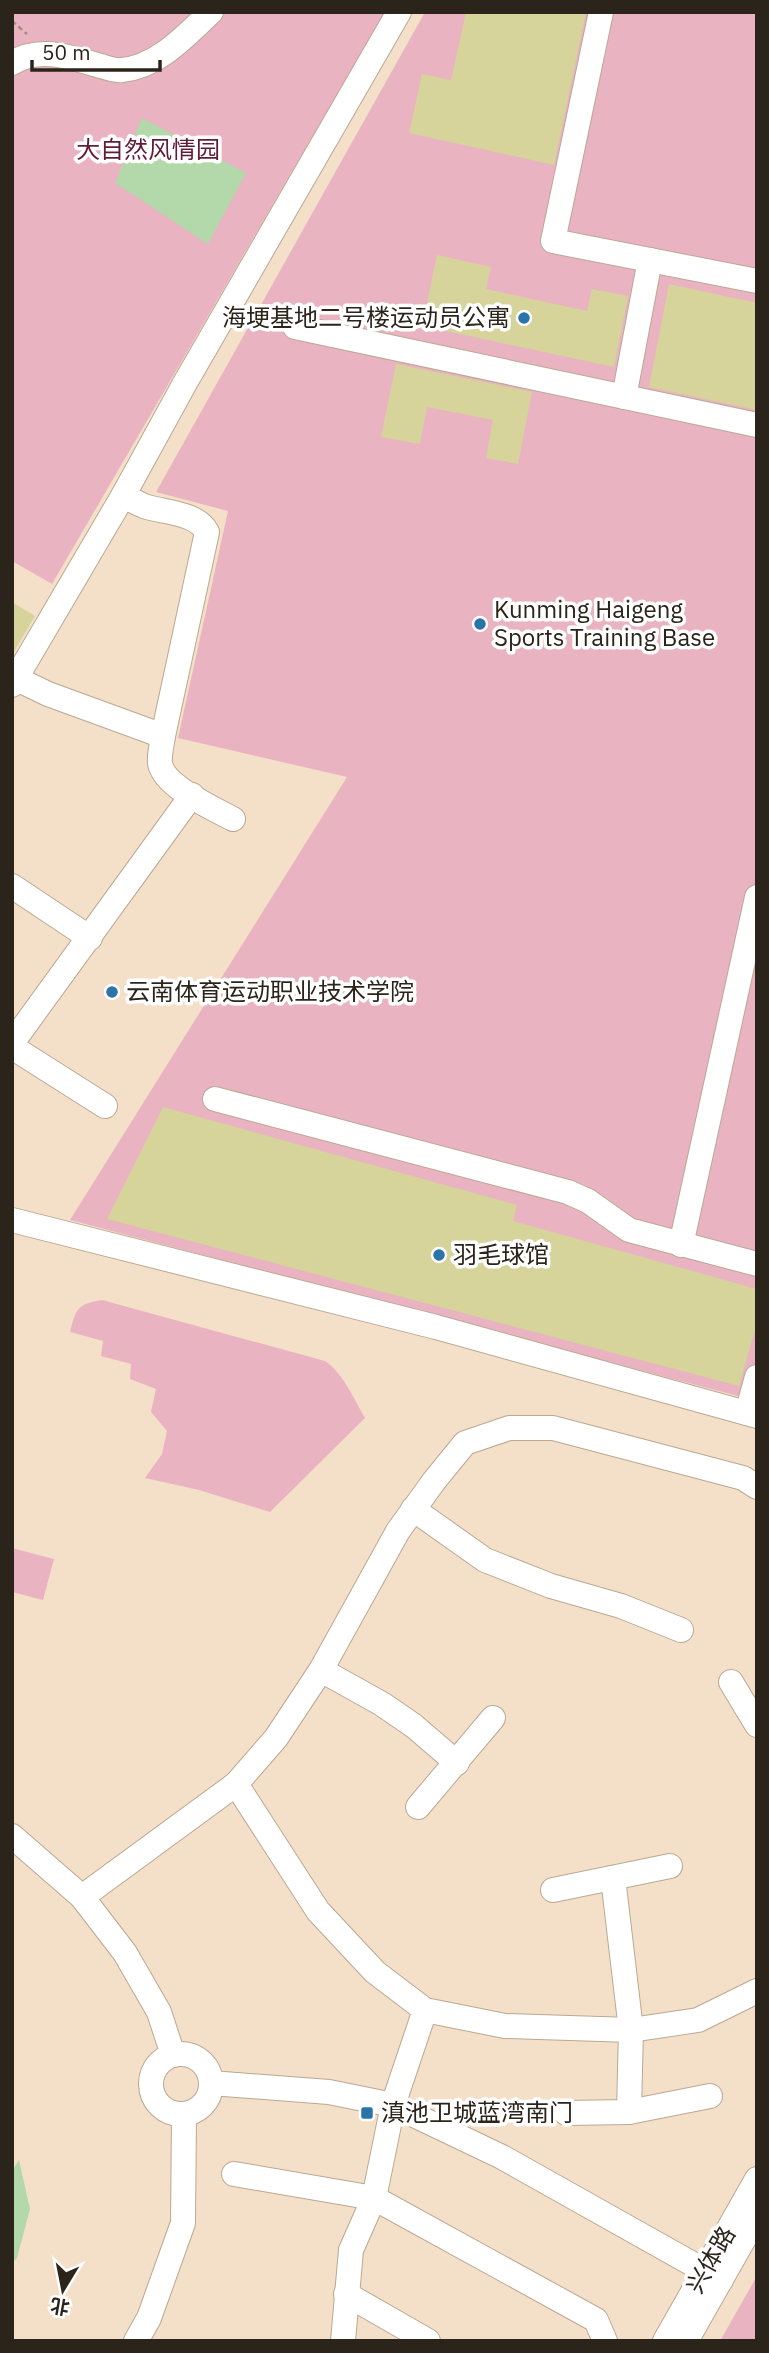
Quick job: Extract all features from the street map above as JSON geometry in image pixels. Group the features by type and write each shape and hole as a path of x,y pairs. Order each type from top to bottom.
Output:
{"street":[{"path":"12,63 31,55 48,53 120,71 143,65 169,50 211,12"},
{"path":"163,736 14,682 399,12"},
{"path":"601,12 553,241 757,281"},
{"path":"624,397 650,260"},
{"path":"295,327 757,425"},
{"path":"123,496 144,506 190,518 203,524 207,532 163,736 160,762 162,772 174,785 233,819"},
{"path":"105,1105 12,1045 192,796"},
{"path":"15,895 90,939"},
{"path":"681,1245 757,897"},
{"path":"215,1099 568,1192 588,1201 629,1230 757,1264"},
{"path":"12,1220 436,1327 752,1415 757,1377"},
{"path":"82,1897 236,1784 276,1738 321,1670 398,1531 464,1443 509,1428 553,1428 743,1478 757,1487"},
{"path":"413,1509 485,1560 551,1586 621,1606 681,1630"},
{"path":"321,1670 382,1704 414,1726 457,1763"},
{"path":"731,1682 757,1726"},
{"path":"418,1807 494,1718"},
{"path":"236,1784 318,1911 375,1972 425,2010 505,2026 631,2030 698,2020 757,1991"},
{"path":"16,1845 82,1897 125,1953 159,2012 173,2056"},
{"path":"553,1890 670,1866"},
{"path":"612,1878 631,2030 629,2112"},
{"path":"343,2341 351,2250 374,2198 393,2105 425,2010"},
{"path":"188,2055 206,2069 211,2083 204,2104 184,2115 161,2108 150,2086 154,2070 165,2059 188,2055"},
{"path":"211,2083 329,2092 393,2105 502,2157 713,2275"},
{"path":"566,2113 629,2112 710,2095"},
{"path":"136,2341 149,2318 183,2224 184,2115"},
{"path":"234,2174 374,2198 596,2320 605,2337 604,2341"},
{"name":"兴体路","path":"686,2341 757,2179"},
{"name":"兴体路","path":"665,2341 757,2216"},
{"path":"346,2294 428,2341"}],"green space":[{"name":"大自然风情园","path":"12,12 385,12 52,584 12,561"},
{"name":"Kunming Haigeng Sports Training Base","path":"425,12 757,12 757,1401 70,1220 347,777 178,738 228,511 156,492"},
{"path":"102,1300 325,1361 343,1379 365,1418 270,1512 199,1490 145,1478 162,1454 167,1431 151,1412 156,1389 130,1379 131,1364 101,1356 103,1341 70,1332 74,1318 82,1306"},
{"path":"12,1548 54,1559 43,1600 12,1592"},
{"path":"757,2276 757,2341 720,2341"}],"shaded area":[{"path":"142,118 246,173 208,244 115,183"},
{"path":"19,2160 30,2209 17,2258 12,2263 12,2171"}],"building":[{"path":"466,12 586,12 554,165 409,133 422,74 451,80"},
{"name":"海埂基地二号楼运动员公寓","path":"437,255 491,267 486,289 587,311 592,289 628,296 614,367 422,326"},
{"path":"669,284 757,303 757,410 649,387"},
{"path":"396,364 532,392 518,464 486,458 493,420 427,407 420,444 381,437"},
{"path":"12,602 35,616 12,655"},
{"name":"羽毛球馆","path":"163,1107 517,1205 513,1221 757,1289 757,1323 739,1386 107,1219"}],"place":[{"name":"海埂基地二号楼运动员公寓","path":"524,318"},
{"name":"Kunming Haigeng Sports Training Base","path":"480,624"},
{"name":"云南体育运动职业技术学院","path":"112,992"},
{"name":"羽毛球馆","path":"439,1255"},
{"name":"滇池卫城蓝湾南门","path":"367,2113"}]}
